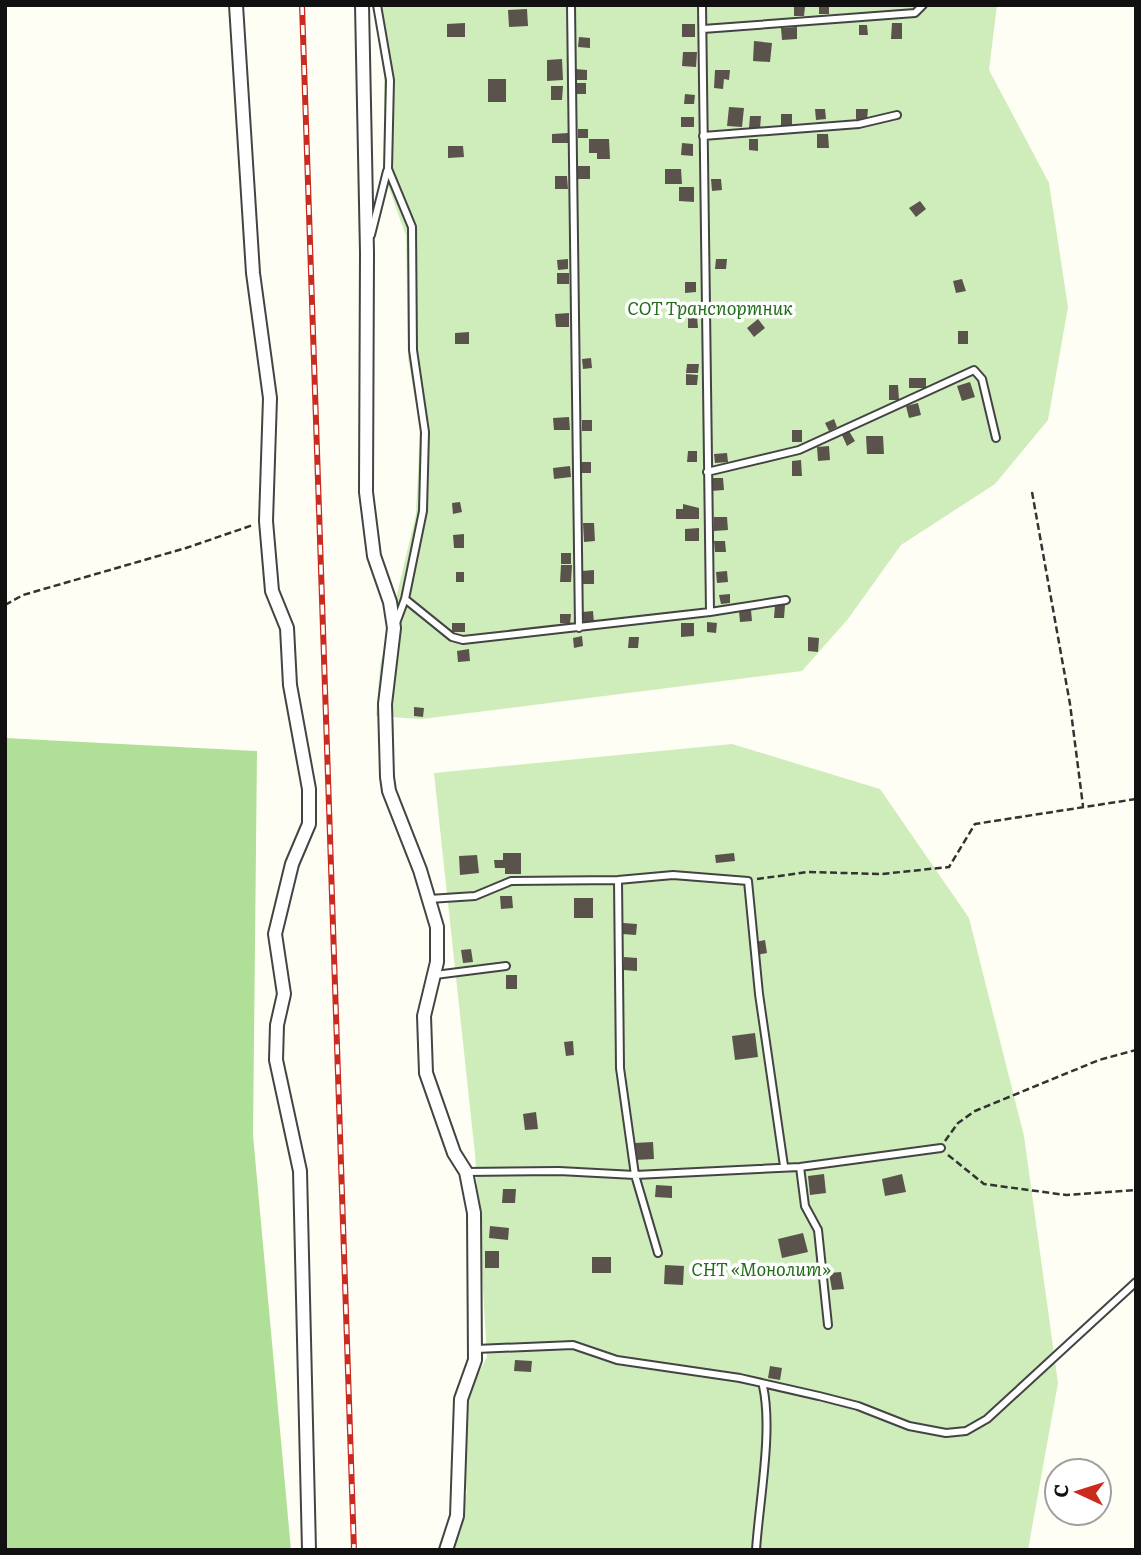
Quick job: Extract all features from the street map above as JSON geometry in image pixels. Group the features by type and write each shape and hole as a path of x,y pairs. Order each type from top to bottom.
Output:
{"street":[{"path":"236,5 253,273 270,398 266,521 272,591 287,628 290,685 309,789 309,824 288,875 275,934 284,994 277,1025 276,1060 300,1171 309,1550"},
{"path":"362,5 367,254 366,492 374,556 390,602 394,628 385,704 389,791 437,926 433,976 424,1016 426,1073 454,1153 466,1172 474,1213 476,1349 475,1360 461,1399 457,1516 446,1550"}],"lane":[{"path":"571,5 579,628"},
{"path":"702,5 706,472 710,612"},
{"path":"703,29 915,12 923,5"},
{"path":"367,254 388,169 390,80 376,6"},
{"path":"703,136 859,124 897,115"},
{"path":"388,169 412,227 413,350 425,432 423,511 405,599 394,628"},
{"path":"706,472 799,450 974,370 982,379 996,438"},
{"path":"405,599 452,636 463,640 710,612 786,600"},
{"path":"429,899 475,896 511,881 618,880 673,875 748,881 759,994 783,1166"},
{"path":"618,880 620,1068 635,1175 658,1253"},
{"path":"433,976 506,965"},
{"path":"466,1172 559,1171 635,1175 800,1167 941,1148"},
{"path":"800,1167 806,1206 818,1230 828,1325"},
{"path":"476,1349 573,1345 617,1360 740,1378 763,1386 858,1406 909,1426 946,1433 966,1431 986,1419 1136,1282"},
{"path":"756,1550 765,1433 766,1400 763,1386"}],"path":[{"path":"1032,492 1070,704 1083,807"},
{"path":"5,605 23,594 186,548 266,521"},
{"path":"748,881 808,872 882,874 949,867 975,824 1136,799"},
{"path":"1136,1050 1099,1060 975,1111 958,1123 941,1148 957,1165 984,1184 1066,1195 1136,1191"}],"green space":[{"name":"СОТ Транспортник","path":"374,5 997,5 989,70 1049,183 1068,307 1048,420 995,484 901,545 848,619 802,671 422,719 376,716 380,666 416,514 420,427 408,358 406,236 384,174 384,76"},
{"path":"5,738 257,751 253,1135 291,1550 5,1550"},
{"name":"СНТ «Монолит»","path":"732,744 880,789 969,918 1024,1136 1058,1383 1028,1550 451,1550 467,1492 455,1418 487,1357 475,1154 434,773"}],"building":[{"path":"819,5 829,5 829,14 819,14"},
{"path":"794,6 805,7 804,16 794,16"},
{"path":"527,9 528,26 509,27 508,10"},
{"path":"465,23 465,37 447,37 447,24"},
{"path":"892,23 902,23 902,39 891,39"},
{"path":"682,24 695,24 695,37 682,37"},
{"path":"859,25 867,25 868,35 859,35"},
{"path":"797,27 797,39 782,40 781,28"},
{"path":"579,37 590,38 590,48 578,47"},
{"path":"754,41 772,43 770,62 753,61"},
{"path":"683,52 697,52 696,67 682,66"},
{"path":"562,59 563,80 547,81 547,60"},
{"path":"575,69 587,70 587,80 575,80"},
{"path":"715,70 730,70 729,80 724,79 723,89 714,88"},
{"path":"488,79 506,79 506,102 488,102"},
{"path":"576,83 586,83 586,94 576,94"},
{"path":"551,86 563,86 562,100 551,100"},
{"path":"685,94 695,95 694,104 684,104"},
{"path":"729,107 744,108 742,127 727,126"},
{"path":"815,109 825,109 826,119 816,120"},
{"path":"856,109 868,109 867,119 856,119"},
{"path":"781,114 792,114 792,127 781,127"},
{"path":"750,116 761,116 760,129 749,128"},
{"path":"681,117 694,117 694,127 681,127"},
{"path":"578,129 588,129 588,138 578,138"},
{"path":"568,133 568,143 552,143 552,134"},
{"path":"817,134 828,134 829,148 817,148"},
{"path":"589,139 609,139 610,159 597,159 597,153 589,153"},
{"path":"749,139 758,139 758,151 749,150"},
{"path":"682,143 693,144 693,156 681,155"},
{"path":"448,146 463,146 464,157 448,158"},
{"path":"578,166 590,166 590,179 578,179"},
{"path":"665,169 681,169 682,184 665,184"},
{"path":"555,176 567,176 568,189 555,189"},
{"path":"711,179 721,179 722,190 712,191"},
{"path":"679,187 694,187 694,202 679,201"},
{"path":"920,201 926,209 916,217 909,208"},
{"path":"568,259 568,269 558,270 557,260"},
{"path":"716,259 727,259 726,269 715,269"},
{"path":"557,273 569,273 569,284 557,284"},
{"path":"962,279 966,291 956,293 953,281"},
{"path":"685,282 696,282 696,292 685,293"},
{"path":"569,313 569,327 556,327 555,314"},
{"path":"688,317 697,317 698,328 688,328"},
{"path":"758,319 765,328 754,337 747,328"},
{"path":"958,331 968,331 968,344 958,344"},
{"path":"469,332 469,344 455,344 455,333"},
{"path":"591,358 592,368 583,369 582,359"},
{"path":"687,364 699,364 698,373 686,373"},
{"path":"686,374 698,375 697,385 686,385"},
{"path":"909,378 926,378 926,388 909,388"},
{"path":"970,382 975,397 962,401 957,386"},
{"path":"889,385 898,385 899,400 889,400"},
{"path":"918,403 921,415 909,418 906,406"},
{"path":"569,417 570,430 554,430 553,418"},
{"path":"834,419 837,427 829,431 825,423"},
{"path":"582,420 592,420 592,431 582,431"},
{"path":"792,430 802,430 802,442 792,442"},
{"path":"849,431 855,441 847,446 842,435"},
{"path":"866,436 883,436 884,454 867,454"},
{"path":"829,446 830,460 818,461 817,447"},
{"path":"688,451 697,451 697,462 687,462"},
{"path":"727,453 728,462 715,463 714,454"},
{"path":"801,460 802,476 792,476 792,461"},
{"path":"580,462 591,462 591,473 580,473"},
{"path":"570,466 571,477 554,479 553,468"},
{"path":"710,478 723,478 724,490 711,491"},
{"path":"460,502 462,512 453,514 452,503"},
{"path":"683,504 699,508 699,519 676,519 676,509 683,509"},
{"path":"714,517 727,517 728,530 714,531"},
{"path":"583,523 594,523 595,541 584,542"},
{"path":"699,528 699,541 685,541 685,529"},
{"path":"464,534 464,548 454,548 453,535"},
{"path":"714,541 725,541 726,552 715,552"},
{"path":"561,553 571,553 571,564 561,564"},
{"path":"561,565 572,565 571,582 560,582"},
{"path":"594,570 594,584 583,584 582,571"},
{"path":"727,571 728,582 717,583 716,572"},
{"path":"456,572 464,572 464,582 456,582"},
{"path":"730,594 730,603 721,604 719,595"},
{"path":"775,605 785,605 784,618 774,618"},
{"path":"751,610 752,621 740,622 739,611"},
{"path":"593,611 594,623 584,624 582,612"},
{"path":"560,614 571,614 570,624 560,623"},
{"path":"707,622 717,623 716,633 707,632"},
{"path":"452,623 465,623 465,632 452,632"},
{"path":"681,623 694,623 694,636 681,637"},
{"path":"582,636 583,646 574,648 573,638"},
{"path":"629,637 639,637 638,648 628,648"},
{"path":"808,637 819,638 818,652 808,651"},
{"path":"469,649 470,661 458,662 457,651"},
{"path":"414,707 424,708 423,717 414,716"},
{"path":"503,853 521,853 521,874 505,874 505,868 495,868 494,860 503,860"},
{"path":"734,853 735,861 716,863 715,855"},
{"path":"477,855 479,873 460,875 459,856"},
{"path":"500,896 512,896 513,908 501,909"},
{"path":"574,898 593,898 593,918 574,918"},
{"path":"623,923 637,924 636,935 622,934"},
{"path":"765,940 767,953 757,955 755,942"},
{"path":"471,949 473,962 463,963 461,950"},
{"path":"624,957 637,958 637,971 623,970"},
{"path":"506,975 517,975 517,989 506,989"},
{"path":"755,1033 758,1057 735,1060 732,1036"},
{"path":"573,1041 574,1055 566,1056 564,1042"},
{"path":"536,1112 538,1129 525,1130 523,1114"},
{"path":"653,1142 654,1159 635,1160 634,1143"},
{"path":"824,1174 826,1193 810,1195 808,1176"},
{"path":"902,1174 906,1192 885,1196 882,1179"},
{"path":"656,1185 672,1186 672,1198 655,1197"},
{"path":"503,1189 516,1189 515,1203 502,1203"},
{"path":"490,1226 509,1228 508,1240 489,1238"},
{"path":"803,1233 808,1252 782,1258 778,1239"},
{"path":"485,1251 499,1251 499,1268 485,1268"},
{"path":"592,1257 611,1257 611,1273 592,1273"},
{"path":"665,1265 684,1266 683,1285 664,1284"},
{"path":"841,1272 844,1289 832,1290 829,1273"},
{"path":"515,1360 532,1361 531,1372 514,1371"},
{"path":"770,1366 782,1368 780,1380 768,1378"}],"railway":[{"path":"302,5 354,1550"}]}
